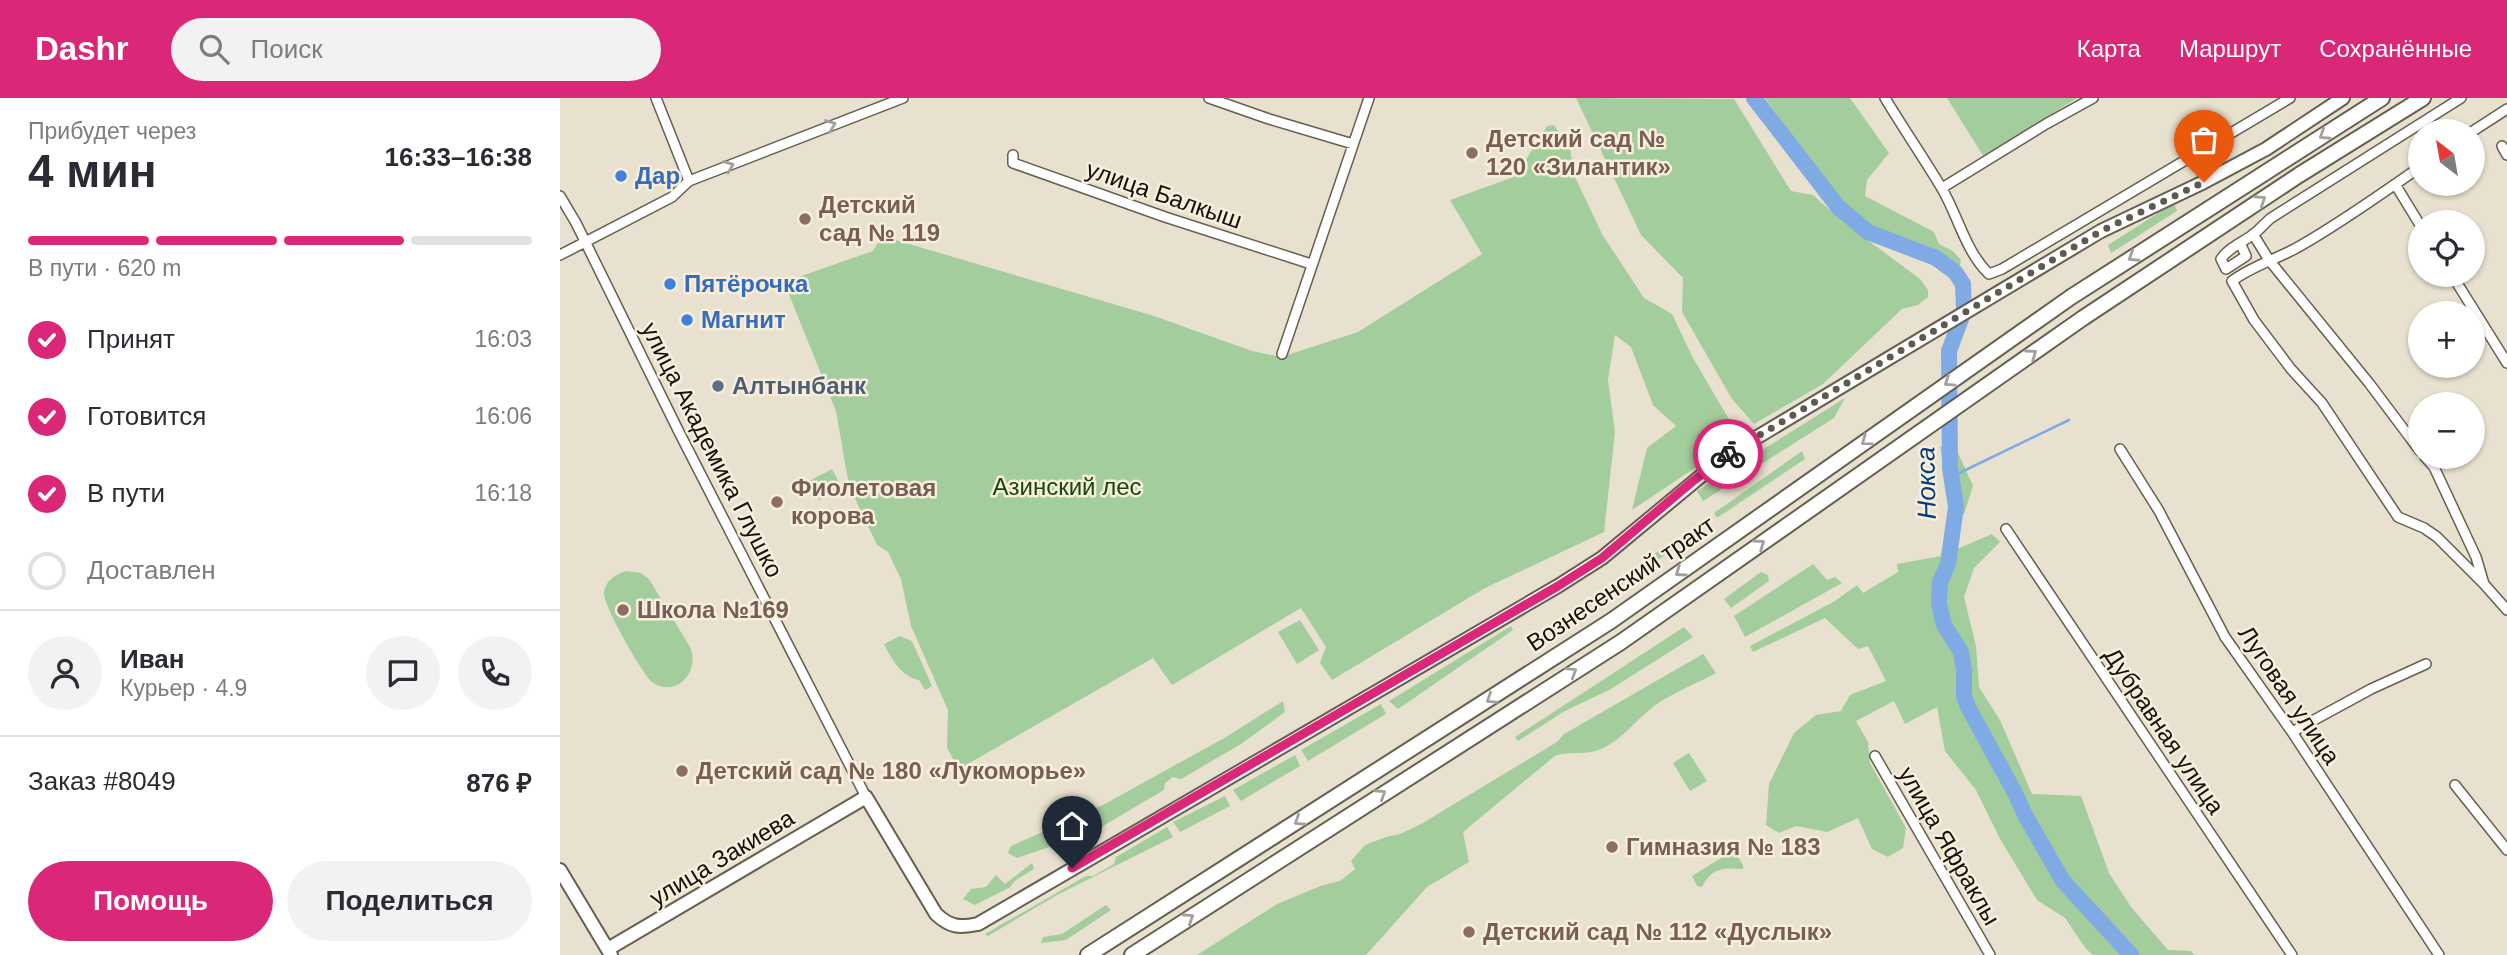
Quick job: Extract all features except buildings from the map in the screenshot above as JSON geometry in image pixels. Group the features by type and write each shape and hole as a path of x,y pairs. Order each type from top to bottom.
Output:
{"main road":[{"name":"Вознесенский тракт","path":"1088,955 1611,621 2071,297 2382,98"},
{"name":"Вознесенский тракт","path":"1132,955 1621,642 2136,282 2423,98"}],"street":[{"path":"656,98 689,181"},
{"path":"560,255 672,197 689,181 903,98"},
{"path":"1209,98 1353,144"},
{"path":"1282,354 1369,98"},
{"path":"1885,98 1942,188 1973,254 1989,274 2002,269 2290,98"},
{"path":"1942,188 2093,98"},
{"path":"866,797 936,914 946,923 961,928 978,924 1558,586 1620,544 1724,457 2101,231 2266,149 2325,103 2343,98"},
{"path":"2240,243 2271,218 2461,98"},
{"path":"2485,123 2507,109"},
{"name":"улица Балкыш","path":"1013,155 1013,163 1165,217 1311,264"},
{"path":"2408,175 2338,224 2293,250 2245,271 2232,281 2254,320 2291,369 2322,403 2398,517 2437,537 2507,610"},
{"path":"2395,184 2411,210"},
{"name":"улица Академика Глушко","path":"560,196 866,797"},
{"path":"2253,234 2269,260 2408,435"},
{"path":"2460,287 2507,363"},
{"name":"Луговая улица","path":"2120,449 2159,511 2225,637 2292,732 2439,955"},
{"path":"2435,469 2476,556 2484,584"},
{"name":"Дубравная улица","path":"2006,529 2292,955"},
{"path":"2292,732 2371,689 2426,664"},
{"name":"улица Яфраклы","path":"1875,757 1990,955"},
{"path":"2455,785 2507,850"},
{"name":"улица Закиева","path":"606,953 866,797"},
{"path":"560,870 606,953"}],"green space":[{"path":"1576,98 1734,99 1791,191 1813,195 1842,221 1920,279 1928,290 1928,297 1918,305 1902,309 1823,384 1754,424 1732,399 1682,312 1683,278 1641,235"},
{"path":"1765,98 1850,98 1889,153 1867,180 1865,196 1934,232 1939,244 1953,251 1961,260 1959,270 1942,256 1869,228 1841,205"},
{"path":"1947,98 2077,98 1984,157"},
{"name":"Азинский лес","path":"1554,125 1570,149 1575,177 1602,234 1644,298 1672,314 1693,358 1740,438 1632,510 1647,448 1676,426 1653,405 1631,347 1615,335 1608,380 1615,432 1604,532 1485,588 1332,680 1320,663 1326,647 1301,608 1172,685 1153,658 959,769 947,748 948,710 911,626 901,579 888,552 877,545 849,486 836,411 784,282 873,251 882,236 1154,316 1252,351 1281,357 1358,332 1482,254 1450,200 1511,178 1522,166 1547,126"},
{"path":"2174,203 2177,211 2111,253 2108,245"},
{"path":"1845,398 1834,418 1703,501 1697,491"},
{"path":"1954,444 1973,486 1964,514 1953,513 1940,447"},
{"path":"1802,451 1805,459 1717,518 1714,513"},
{"path":"832,469 842,488 819,500 809,481"},
{"path":"1992,534 2000,542 1974,568 1964,597 1976,646 1979,687 2000,720 2032,794 2081,796 2109,873 2131,907 2168,950 2191,951 2194,955 2093,955 2086,949 2065,918 2037,900 2000,839 1976,790 1945,751 1937,707 1905,724 1894,701 1856,721 1868,742 1870,763 1906,828 1903,848 1888,857 1872,849 1858,818 1827,832 1796,826 1779,833 1766,825 1769,784 1794,733 1816,715 1841,711 1850,695 1886,681 1868,646 1858,649 1825,618 1753,652 1750,646 1835,601 1857,585 1863,593 1898,572 1897,564 1941,556"},
{"path":"1675,539 1681,544 1588,608 1586,604"},
{"path":"1813,564 1827,580 1835,577 1842,583 1745,637 1734,616"},
{"path":"626,571 641,573 649,579 690,647 692,665 689,674 677,685 669,687 652,682 632,653 609,610 605,588 612,578"},
{"path":"1761,572 1768,575 1769,581 1731,608 1724,599"},
{"path":"1300,620 1319,650 1297,664 1278,632"},
{"path":"1511,626 1513,630 1398,709 1389,701"},
{"path":"1684,627 1693,637 1611,689 1563,712 1518,741 1515,737"},
{"path":"900,636 912,641 932,686 925,690 919,680 898,667 884,644"},
{"path":"1703,654 1716,673 1661,701 1603,748 1591,752 1556,755 1463,832 1469,862 1427,887 1366,955 1197,955 1277,904 1340,881 1355,869 1351,861 1365,845 1421,824 1557,742 1564,734"},
{"path":"1283,701 1285,712 1241,744 1181,779 1173,777 1165,783 1164,790 1091,833 1017,858 1008,853 1011,846 1103,805 1226,737"},
{"path":"1381,704 1386,714 1308,761 1301,750"},
{"path":"1689,753 1707,781 1690,791 1673,763"},
{"path":"1295,755 1300,766 1241,801 1233,790"},
{"path":"1225,796 1230,806 1180,832 1173,822"},
{"path":"1167,827 1173,837 1057,895 988,936 985,934 1086,876 1093,876 1114,864 1116,857"},
{"path":"1734,850 1743,869 1719,870 1706,880 1702,887 1697,886 1692,876"},
{"path":"1032,863 1034,869 1016,880 1009,888 975,905 963,899 971,889 986,887 996,875 1005,884"},
{"path":"1106,905 1111,910 1066,940 1041,943 1043,937 1062,934"}],"waterway":[{"name":"Нокса","path":"1754,98 1838,207 1868,232 1936,258 1955,272 1963,284 1964,311 1949,351 1950,468 1956,507 1948,564 1940,582 1939,604 1944,625 1961,652 1964,696 1968,707 2026,817 2063,881 2131,955"},
{"path":"1951,477 2069,420"}],"way so far":[{"path":"1728,454 2101,231 2204,182"}],"place":[{"name":"Детский сад № 120 «Зилантик»","path":"1472,153"},
{"name":"Дар","path":"621,176"},
{"name":"Детский сад № 119","path":"805,219"},
{"name":"Пятёрочка","path":"670,284"},
{"name":"Магнит","path":"687,320"},
{"name":"Алтынбанк","path":"718,386"},
{"name":"Фиолетовая корова","path":"777,502"},
{"name":"Школа №169","path":"623,610"},
{"name":"Детский сад № 180 «Лукоморье»","path":"682,771"},
{"name":"Гимназия № 183","path":"1612,847"},
{"name":"Детский сад № 112 «Дуслык»","path":"1469,932"}],"route":[{"path":"1072,868 1558,586 1602,558 1728,454"}]}
